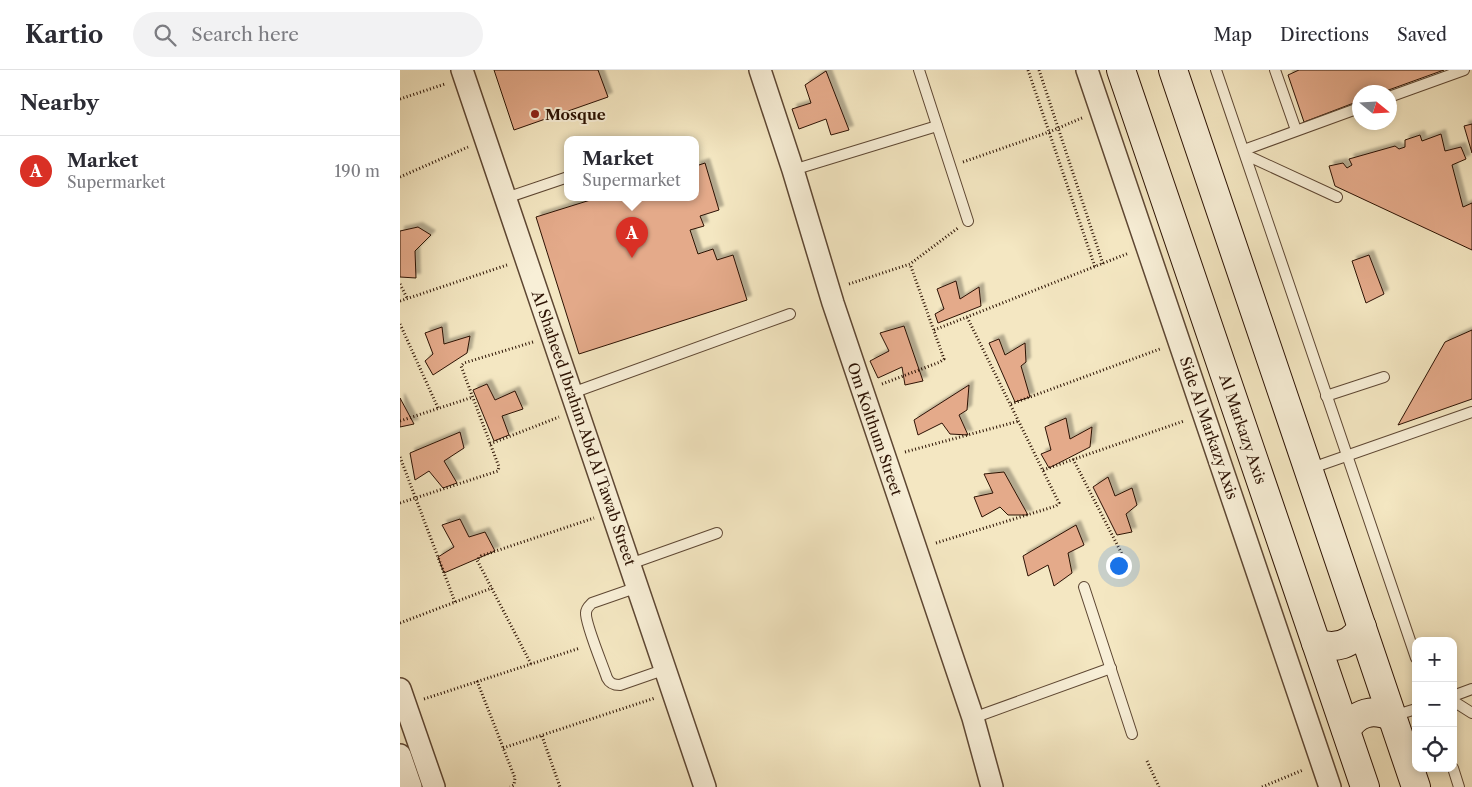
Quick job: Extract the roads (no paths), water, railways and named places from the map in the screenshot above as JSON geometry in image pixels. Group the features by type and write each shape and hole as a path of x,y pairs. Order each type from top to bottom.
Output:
{"main road":[{"name":"Al Markazy Axis","path":"1121,70 1365,787"},
{"path":"1173,70 1362,627 1404,713 1416,787"},
{"path":"1316,644 1334,647 1342,645 1351,641 1362,627"},
{"path":"1346,730 1351,722 1366,712 1404,713"}],"street":[{"name":"Om Kolthum Street","path":"760,70 793,170 829,291 973,718 992,787"},
{"name":"Side Al Markazy Axis","path":"1087,70 1330,787"},
{"name":"Al Shaheed Ibrahim Abd Al Tawab Street","path":"463,74 705,787"},
{"path":"403,697 434,787"},
{"path":"400,755 411,787"}],"lane":[{"path":"919,70 968,221"},
{"path":"1216,70 1412,646"},
{"path":"1275,70 1296,130"},
{"path":"1397,94 1464,70"},
{"path":"1245,152 1296,130 1352,111"},
{"path":"793,170 937,126"},
{"path":"1245,152 1337,197"},
{"path":"506,198 564,178"},
{"path":"575,401 790,314"},
{"path":"1326,396 1384,377"},
{"path":"1308,469 1472,412"},
{"path":"630,564 718,533"},
{"path":"638,586 592,603 587,607 586,614 595,643 607,678 615,686 666,669"},
{"path":"1084,587 1132,734"},
{"path":"973,718 1111,668"},
{"path":"1457,695 1472,689"},
{"path":"1457,704 1472,713"},
{"path":"1454,772 1459,787"}],"place":[{"name":"Mosque","path":"535,114"},
{"name":"Market","path":"632,258"}]}
